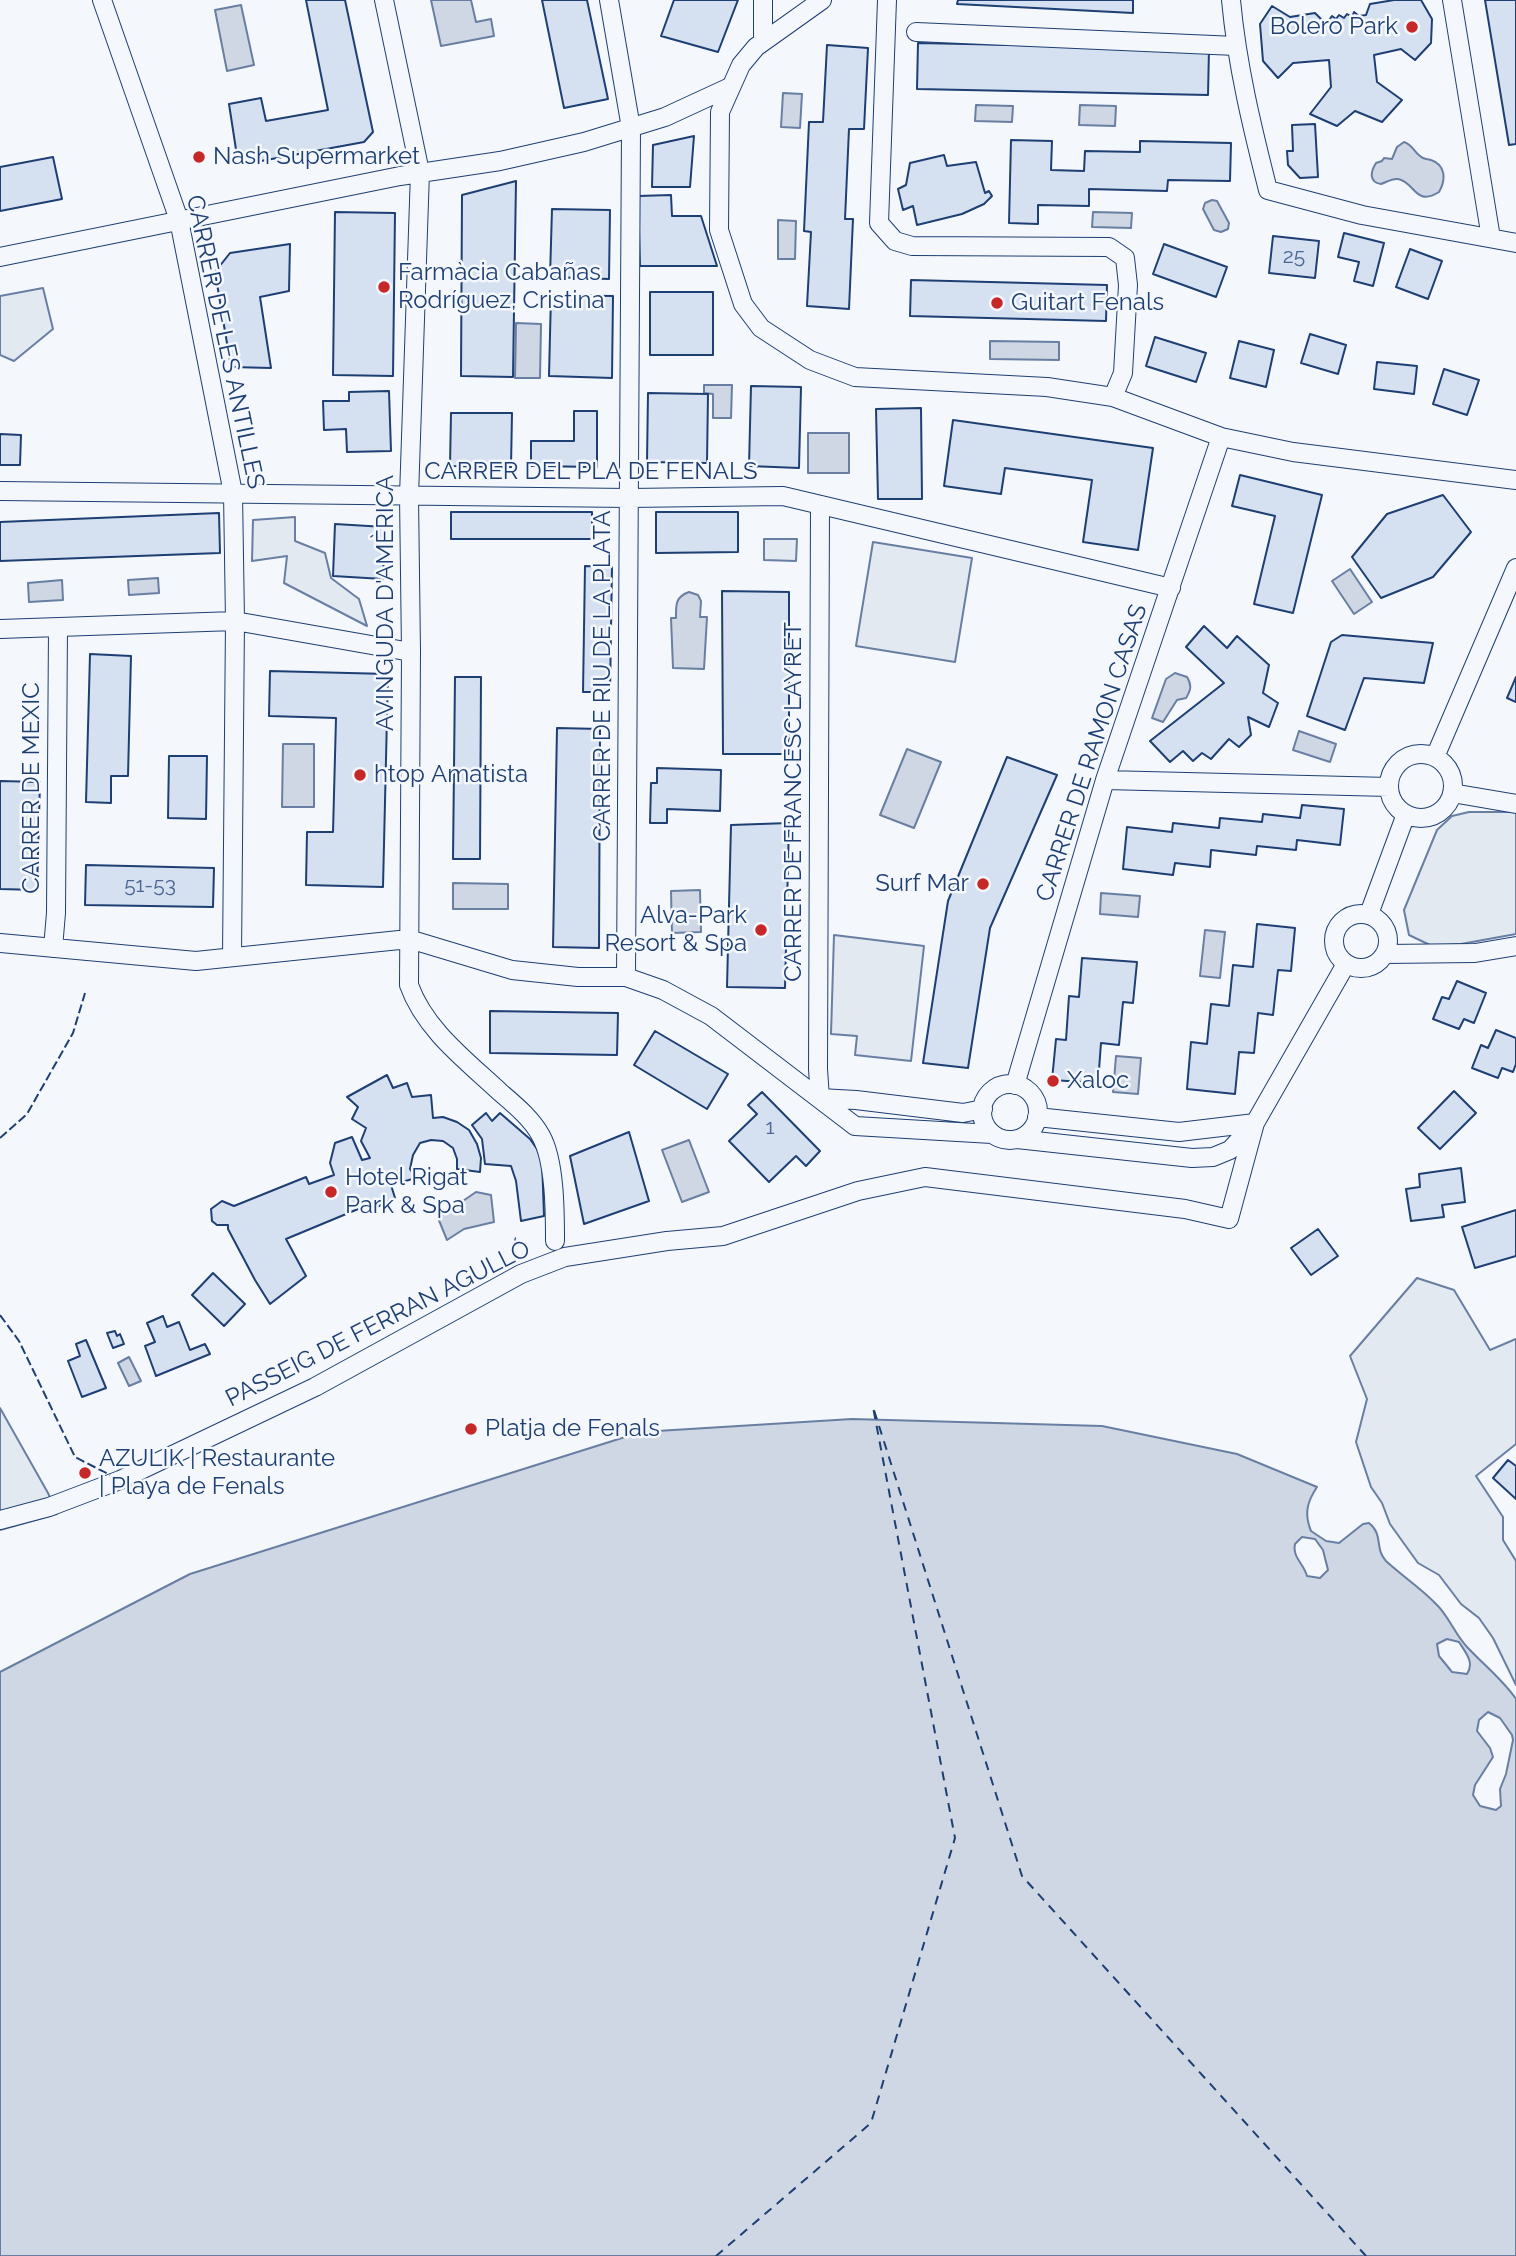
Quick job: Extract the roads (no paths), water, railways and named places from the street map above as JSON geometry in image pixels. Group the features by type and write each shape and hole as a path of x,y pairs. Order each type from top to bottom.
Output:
{"street":[{"name":"CARRER DE LES ANTILLES","path":"102,0 179,220 233,494 235,621 232,957"},
{"name":"AVINGUDA D'AMÈRICA","path":"384,0 420,172 409,496 409,985 416,1004 451,1047 522,1112 542,1136 552,1175 555,1241"},
{"name":"CARRER DE RIU DE LA PLATA","path":"608,0 631,128 626,977"},
{"path":"763,0 763,41"},
{"path":"821,0 756,47 741,65 720,112 719,230 743,304 761,328 810,360 855,377 1047,387 1113,397 1221,437 1293,452 1516,480"},
{"path":"887,0 878,223 895,241 912,246 1109,247 1125,258 1128,285 1123,373 1113,397"},
{"path":"1231,0 1236,46 1250,119 1268,190 1362,215 1516,243"},
{"path":"1452,0 1491,238"},
{"path":"916,32 1236,46"},
{"path":"0,257 420,172 500,161 584,142 665,117 730,87"},
{"name":"CARRER DE RAMON CASAS","path":"1015,1085 1105,780 1221,437"},
{"name":"CARRER DEL PLA DE FENALS","path":"0,491 629,498 783,496 1171,588"},
{"name":"CARRER DE FRANCESC LAYRET","path":"820,506 820,1098"},
{"path":"1435,757 1516,568"},
{"path":"0,629 235,621 411,652"},
{"name":"CARRER DE MEXIC","path":"53,948 56,913 58,629"},
{"path":"1414,755 1435,757 1444,764 1453,783 1448,802 1434,815 1425,817 1406,814 1394,803 1389,787 1396,766 1414,755"},
{"path":"1105,780 1389,787"},
{"path":"1452,793 1516,804"},
{"path":"1369,914 1406,814"},
{"path":"1369,914 1387,930 1388,947 1385,954 1372,966 1363,968 1346,964 1335,951 1334,934 1344,919 1351,915 1369,914"},
{"path":"0,943 196,961 409,939 512,970 578,977 626,977 663,990 711,1016 855,1126 992,1134 1003,1139 1192,1158 1213,1157 1230,1150 1255,1123 1346,964"},
{"path":"1385,954 1475,953 1516,946"},
{"path":"992,1134 985,1125 984,1103 991,1092 1002,1085 1015,1085 1026,1088 1034,1097 1039,1112 1028,1135 1017,1139"},
{"path":"820,1098 963,1113 983,1109"},
{"path":"1037,1117 1179,1132 1255,1123"},
{"name":"PASSEIG DE FERRAN AGULLÓ","path":"0,1520 49,1507 120,1480 315,1387 521,1275 565,1257 667,1241 723,1236 858,1191 925,1177 1185,1209 1229,1219 1255,1123"}],"place":[{"name":"Bolero Park","path":"1412,27"},
{"name":"Nash Supermarket","path":"199,157"},
{"name":"Farmàcia Cabañas Rodríguez, Cristina","path":"384,287"},
{"name":"Guitart Fenals","path":"997,303"},
{"name":"htop Amatista","path":"360,775"},
{"name":"Surf Mar","path":"983,884"},
{"name":"Alva-Park Resort & Spa","path":"761,930"},
{"name":"Xaloc","path":"1053,1081"},
{"name":"Hotel Rigat Park & Spa","path":"331,1192"},
{"name":"Platja de Fenals","path":"471,1429"},
{"name":"AZULIK | Restaurante | Playa de Fenals","path":"85,1473"}]}
